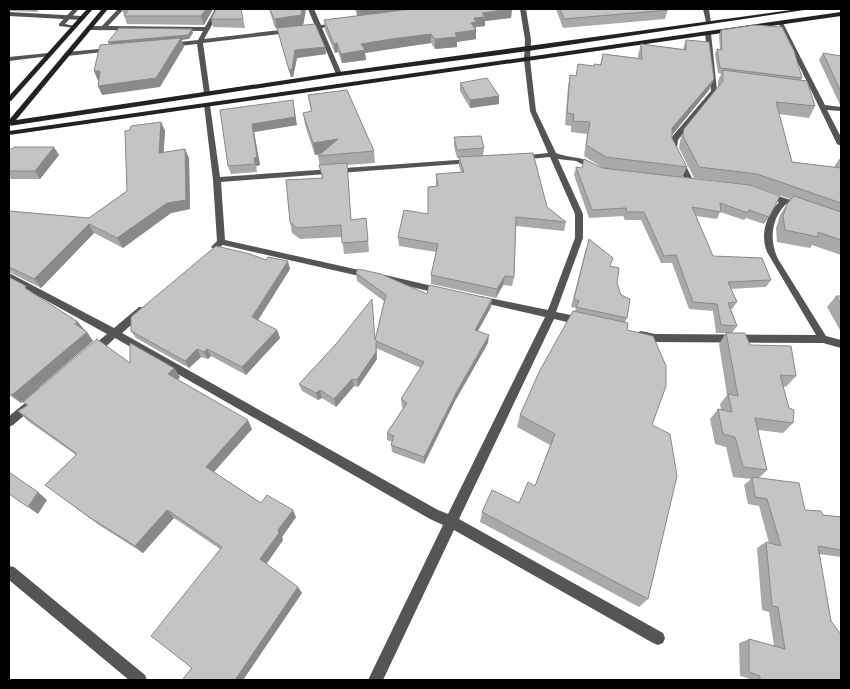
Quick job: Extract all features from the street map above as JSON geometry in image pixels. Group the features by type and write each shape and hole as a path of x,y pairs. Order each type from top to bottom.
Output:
{"street":[{"path":"74,27 61,25 76,9"},
{"path":"9,100 90,9"},
{"path":"9,124 105,9"},
{"path":"104,28 121,9"},
{"path":"208,93 200,42 218,9"},
{"path":"311,9 339,74"},
{"path":"375,680 551,314 579,238 579,214 533,111 523,9"},
{"path":"706,9 709,22"},
{"path":"9,124 339,74 528,49 777,11 808,9"},
{"path":"9,14 82,18"},
{"path":"9,133 841,14"},
{"path":"162,45 200,42 346,23"},
{"path":"780,23 841,144"},
{"path":"89,28 207,29"},
{"path":"690,182 674,148 674,140 714,91 708,32"},
{"path":"67,54 113,50"},
{"path":"9,59 48,56"},
{"path":"714,77 723,78"},
{"path":"804,88 813,89"},
{"path":"208,105 217,180 221,242"},
{"path":"822,107 841,109"},
{"path":"513,158 553,155 564,159 578,158 600,172"},
{"path":"217,180 484,160"},
{"path":"757,192 813,211"},
{"path":"785,201 778,206 771,224 768,241 774,262 784,273 823,339"},
{"path":"206,255 221,242"},
{"path":"221,242 454,293"},
{"path":"9,276 658,638"},
{"path":"473,298 588,323"},
{"path":"84,358 152,301"},
{"path":"626,332 655,338 823,339 841,346"},
{"path":"9,422 39,397"},
{"path":"9,572 140,680"}],"building":[{"path":"125,9 206,9 201,16 124,16 128,10"},
{"path":"216,9 241,9 243,19 211,19"},
{"path":"270,9 302,9 301,15 275,19"},
{"path":"411,9 511,9 482,13 485,17 474,18 476,22 471,23 476,30 455,33 457,37 435,39 431,34 391,39 361,44 365,50 341,54 337,43 334,44 324,20"},
{"path":"560,9 668,9 668,10 564,19"},
{"path":"315,24 325,47 295,50 292,69 289,70 277,28"},
{"path":"755,25 782,27 794,51 802,78 720,68 717,49 722,50 721,30"},
{"path":"119,28 192,29 188,35 108,42"},
{"path":"181,38 156,78 98,86 100,71 94,71 100,45"},
{"path":"686,40 709,42 714,79 672,128 672,138 687,167 606,157 586,145 590,122 573,121 574,114 567,113 570,75 576,76 578,64 601,65 603,54 642,59 641,44 686,50"},
{"path":"823,53 841,56 841,92"},
{"path":"723,70 807,81 815,106 776,102 792,162 841,168 841,203 757,174 699,167 683,136 684,129 723,81"},
{"path":"487,78 499,96 470,100 460,83"},
{"path":"347,90 374,151 318,156 338,139 313,143 303,113 312,111 308,95"},
{"path":"293,100 295,117 252,124 257,157 254,158 255,164 228,166 220,110"},
{"path":"161,122 159,153 185,149 186,200 167,203 117,238 89,224 34,279 9,267 9,211 89,218 127,191 125,131 130,130 131,126"},
{"path":"481,136 484,148 457,150 454,137"},
{"path":"14,147 54,147 35,171 9,171 9,149"},
{"path":"533,153 547,207 566,222 516,217 514,277 505,276 497,289 431,275 438,244 398,237 404,210 428,214 428,187 438,186 436,174 464,172 459,157"},
{"path":"584,159 602,168 750,185 780,196 769,217 749,210 748,213 720,203 721,212 692,207 713,256 762,258 771,280 728,282 737,302 728,303 737,326 721,325 717,304 693,302 676,255 664,256 644,212 627,212 626,208 592,210 576,167 582,168"},
{"path":"347,163 351,220 366,218 368,241 342,243 341,225 297,228 290,222 286,180 323,178 319,165"},
{"path":"794,196 841,212 841,240 818,232 818,237 785,230 783,216 787,204"},
{"path":"589,239 613,258 610,266 619,268 617,283 621,295 630,299 627,318 576,307 579,301 574,299"},
{"path":"216,246 266,260 268,257 288,261 252,317 277,330 242,367 207,349 204,352 197,349 185,361 131,331 131,317"},
{"path":"358,269 381,274 427,294 429,285 492,299 475,330 489,335 456,393 424,457 391,445 394,436 387,433 407,403 401,399 424,362 376,341 376,352 357,380 352,379 334,399 320,390 316,393 299,384 336,344 372,299 375,340 386,295 356,273"},
{"path":"9,277 26,286 25,288 78,322 75,324 87,332 12,395 9,392"},
{"path":"836,296 841,296 841,304"},
{"path":"573,311 628,323 627,330 653,336 666,366 666,386 652,425 670,434 677,476 648,599 482,512 492,490 519,503 528,482 535,486 555,434 520,415 539,372"},
{"path":"726,333 745,333 750,345 791,346 796,376 780,375 789,408 794,410 793,423 755,418 767,470 743,467 735,437 723,434 718,409 732,412 728,394 738,396"},
{"path":"97,339 130,363 130,343 174,368 168,374 248,420 206,467 261,503 267,495 293,510 260,559 298,587 235,680 182,680 192,668 151,636 222,547 167,510 135,546 89,517 45,485 77,454 18,411 28,405 23,402"},
{"path":"9,472 38,492 28,507 9,494"},
{"path":"752,477 799,483 805,510 821,511 823,515 841,517 841,550 818,546 831,621 841,633 841,680 760,680 760,676 749,672 749,639 785,649 778,607 772,606 766,542 781,546 767,499 755,497"}]}
